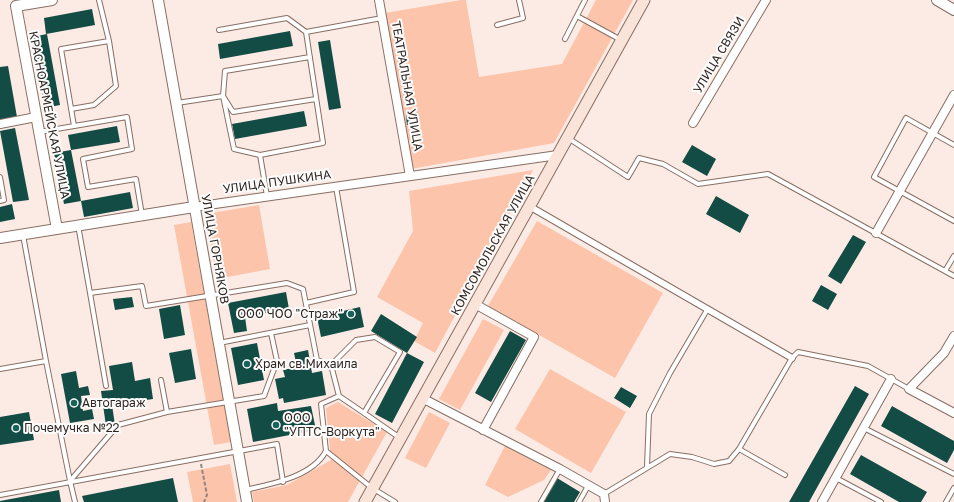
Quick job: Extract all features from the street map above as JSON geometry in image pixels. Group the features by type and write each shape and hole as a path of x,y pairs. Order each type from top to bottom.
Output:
{"main road":[{"name":"КОМСОМОЛЬСКАЯ УЛИЦА","path":"365,502 644,0"}],"street":[{"path":"15,3 52,0"},
{"name":"УЛИЦА ГОРНЯКОВ","path":"158,0 247,502"},
{"name":"ТЕАТРАЛЬНАЯ УЛИЦА","path":"379,0 410,176"},
{"name":"УЛИЦА СВЯЗИ","path":"693,123 766,0"},
{"path":"937,0 954,10"},
{"name":"КРАСНОАРМЕЙСКАЯ УЛИЦА","path":"15,3 58,229"},
{"path":"876,233 954,95"},
{"path":"0,124 36,117"},
{"name":"УЛИЦА ПУШКИНА","path":"0,238 267,196 558,155"},
{"path":"529,206 792,358"},
{"path":"475,304 534,337 483,430"},
{"path":"954,336 944,353 909,389 954,413"},
{"path":"822,502 892,379"},
{"path":"422,398 560,469 605,498"}],"lane":[{"path":"72,109 94,105 116,86 109,41 99,0"},
{"path":"496,25 522,18 519,0"},
{"path":"565,39 585,0"},
{"path":"577,16 622,40"},
{"path":"219,30 287,18 306,32 310,57 316,99 323,143 260,155 234,149 223,96 225,71 310,57"},
{"path":"306,32 382,18"},
{"path":"74,126 61,49 109,41"},
{"path":"176,103 223,96"},
{"path":"223,96 233,112 316,99"},
{"path":"39,132 127,117 132,150 83,159 88,187 136,179 142,215"},
{"path":"954,145 906,118 874,177 954,221"},
{"path":"567,138 628,177 639,158 663,164 698,184 768,174 954,276"},
{"path":"260,155 267,196"},
{"path":"0,177 4,200 0,201"},
{"path":"306,302 354,292 336,186"},
{"path":"78,225 106,386"},
{"path":"23,234 46,361 75,502"},
{"path":"945,271 954,256"},
{"path":"90,293 142,286 146,306 287,283 303,289 317,360 331,365"},
{"path":"647,467 649,414 670,373 707,310"},
{"path":"219,343 310,325"},
{"path":"70,481 118,425 167,412 264,396 277,361 271,333"},
{"path":"331,365 356,340 375,337 400,352 364,413"},
{"path":"605,498 647,467 670,454 692,457 714,464 729,461 739,449 792,358 798,352 868,366 909,389"},
{"path":"0,369 46,361"},
{"path":"331,365 338,396 400,438"},
{"path":"161,380 167,412"},
{"path":"245,490 283,482 321,461 326,451 321,404 338,396"},
{"path":"864,428 954,474"},
{"path":"0,495 277,444 283,482"},
{"path":"739,449 785,475"},
{"path":"326,451 372,488 395,502"},
{"path":"542,502 560,469"},
{"path":"836,478 881,502"},
{"path":"579,502 588,486"},
{"path":"946,502 954,488"}],"path":[{"path":"200,459 207,495 204,502"}],"shaded area":[{"path":"466,0 479,77 562,64 596,0 633,0 554,143 411,169 385,13"},
{"path":"533,170 435,353 414,341 423,323 377,297 413,231 409,191"},
{"path":"259,205 270,269 217,279 206,214"},
{"path":"537,221 663,293 615,378 488,306"},
{"path":"191,222 231,442 214,445 174,225"},
{"path":"483,319 504,330 460,410 439,399"},
{"path":"550,369 626,412 591,473 515,429"},
{"path":"338,402 387,432 348,502 254,502 252,492 287,485 331,460 326,408"},
{"path":"429,412 450,423 426,468 405,458"},
{"path":"505,446 551,470 544,480 508,497 485,485"},
{"path":"230,464 237,502 193,502 187,472"}],"building":[{"path":"92,9 95,25 46,34 44,18"},
{"path":"290,31 293,46 220,59 218,44"},
{"path":"47,34 60,105 45,108 32,37"},
{"path":"330,40 341,108 329,110 318,42"},
{"path":"8,66 17,117 0,120 0,67"},
{"path":"304,111 307,126 235,139 232,124"},
{"path":"418,114 419,123 407,125 406,116"},
{"path":"117,126 120,142 71,150 68,135"},
{"path":"15,128 29,200 13,202 0,131"},
{"path":"692,145 716,159 707,176 682,162"},
{"path":"71,150 81,201 64,204 54,153"},
{"path":"130,192 133,208 84,217 81,201"},
{"path":"716,196 749,215 740,233 706,214"},
{"path":"12,204 15,219 0,222 0,207"},
{"path":"853,235 866,242 841,284 828,276"},
{"path":"821,285 837,294 828,310 812,301"},
{"path":"286,292 289,309 245,317 247,331 234,333 228,303"},
{"path":"132,297 134,307 115,310 113,299"},
{"path":"180,305 185,335 164,339 159,309"},
{"path":"360,307 364,327 321,337 317,317"},
{"path":"381,314 417,337 407,353 371,331"},
{"path":"510,331 526,340 491,402 475,393"},
{"name":"Храм св.Михаила","path":"257,343 264,380 238,385 231,348"},
{"path":"191,349 196,379 175,383 169,353"},
{"path":"308,350 312,373 322,371 326,395 284,403 283,398 279,399 275,379 285,377 283,370 297,367 294,353"},
{"path":"407,353 424,362 392,423 375,414"},
{"path":"132,362 135,381 150,378 153,399 112,405 115,425 106,426 101,391 113,390 109,366"},
{"name":"Автогараж","path":"76,371 79,388 88,386 90,395 81,396 83,411 92,409 94,419 70,423 61,374"},
{"path":"855,386 869,394 809,502 789,502"},
{"path":"621,387 637,396 630,408 614,398"},
{"path":"277,403 278,411 311,406 316,430 253,442 247,409"},
{"path":"892,406 954,441 954,450 947,463 881,426"},
{"name":"Почемучка №22","path":"29,412 34,440 0,445 0,417"},
{"path":"861,455 927,492 921,502 899,502 850,474"},
{"path":"173,478 178,502 84,502 82,496"},
{"path":"557,478 580,492 574,502 543,502"},
{"path":"59,490 61,502 0,502 0,501"}],"place":[{"name":"ООО ЧОО \"Страж\"","path":"351,314"},
{"name":"Храм св.Михаила","path":"247,364"},
{"name":"Автогараж","path":"74,403"},
{"name":"ООО \"УПТС-Воркута\"","path":"276,425"},
{"name":"Почемучка №22","path":"16,428"}]}
